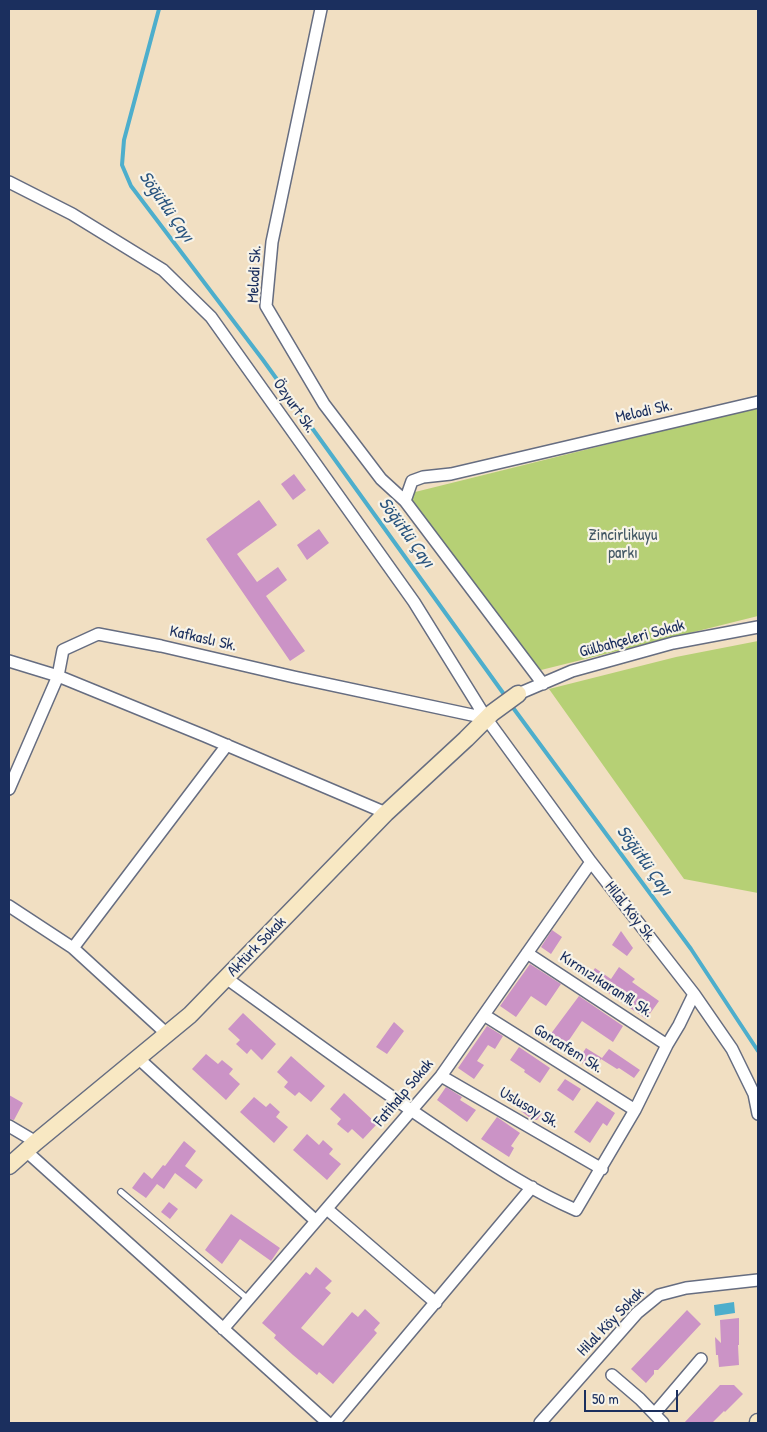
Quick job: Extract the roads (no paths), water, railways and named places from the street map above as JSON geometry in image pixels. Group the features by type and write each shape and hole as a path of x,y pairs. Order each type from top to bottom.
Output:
{"street":[{"name":"Melodi Sk.","path":"321,9 272,242 266,306 324,404 381,479 405,501 543,684"},
{"name":"Özyurt Sk.","path":"9,182 72,214 163,270 211,318 414,602 488,716"},
{"name":"Melodi Sk.","path":"405,501 412,481 423,477 451,474 758,402"},
{"name":"Gülbahçeleri Sokak","path":"518,694 572,671 674,643 758,627"},
{"name":"Kafkaslı Sk.","path":"9,789 58,676 63,650 98,634 162,646 294,677 488,716"},
{"path":"9,661 58,676 386,813"},
{"name":"Aktürk Sokak","path":"9,1166 190,1015 386,813 466,739 488,716 518,694"},
{"name":"Hilal Köy Sk.","path":"488,716 591,862 694,994 732,1049 754,1094 758,1114"},
{"path":"74,948 227,745"},
{"name":"Fatihalp Sokak","path":"223,1329 441,1076 591,862"},
{"path":"9,906 74,948 167,1034"},
{"name":"Kırmızıkaranfil Sk.","path":"527,953 667,1045"},
{"path":"226,978 411,1110 504,1172 576,1210 602,1169 635,1110 694,994"},
{"name":"Goncafem Sk.","path":"484,1015 635,1110"},
{"path":"138,1058 316,1221"},
{"name":"Uslusoy Sk.","path":"441,1076 602,1169"},
{"path":"9,1126 223,1329 328,1423"},
{"path":"334,1423 532,1188"},
{"path":"327,1209 436,1303"},
{"name":"Hilal Köy Sokak","path":"540,1423 637,1313 659,1295 686,1288 758,1280"},
{"path":"654,1413 701,1359"},
{"path":"612,1375 664,1423"}],"lane":[{"path":"121,1192 249,1300"}],"water":[{"path":"734,1302 735,1313 715,1316 714,1305"}],"waterway":[{"name":"Söğütlü Çayı","path":"159,9 124,140 122,165 131,186 263,360 506,697"},
{"name":"Söğütlü Çayı","path":"511,705 691,949 758,1051"}],"park label":[{"name":"Zincirlikuyu parkı","path":"623,545"}]}
